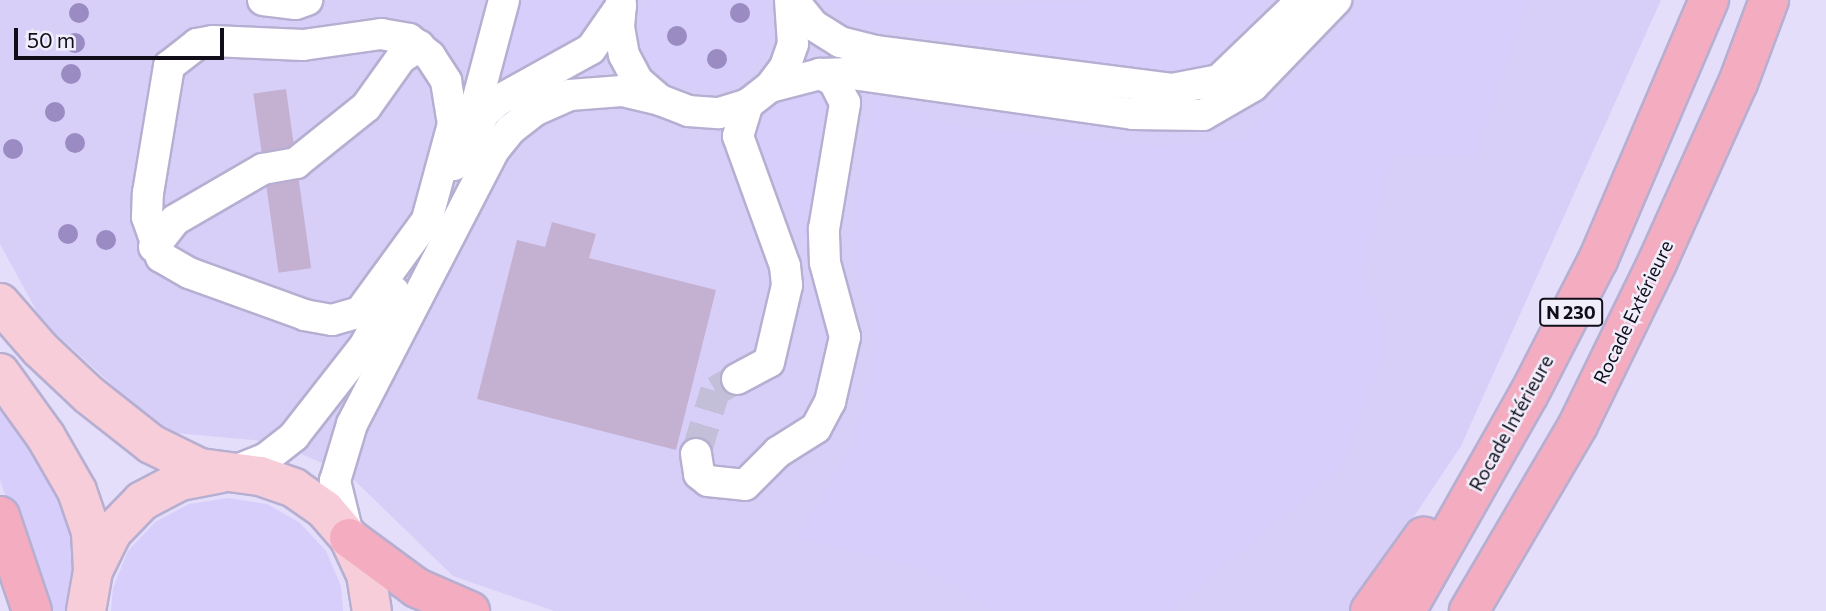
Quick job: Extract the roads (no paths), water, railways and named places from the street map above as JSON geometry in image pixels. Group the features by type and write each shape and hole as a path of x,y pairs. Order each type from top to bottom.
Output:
{"highway":[{"name":"Rocade Intérieure","path":"1406,611 1529,394 1598,260 1709,0"},
{"name":"Rocade Extérieure","path":"1469,611 1578,425 1663,251 1738,83 1769,0"},
{"path":"1370,611 1529,394"},
{"path":"1494,611 1578,425"},
{"path":"0,516 32,611"},
{"path":"349,538 417,588 470,611"}],"main road":[{"path":"0,303 40,349 151,444 180,461 226,473 260,476 294,488 325,510 349,538 366,574 372,611"},
{"path":"0,373 46,437 77,491 91,532 93,571 86,611"},
{"path":"93,571 112,532 142,501 180,481 226,473"}],"street":[{"path":"263,0 296,4 307,0"},
{"path":"792,0 822,31 840,42 875,51 1172,89 1219,80 1302,0"},
{"path":"737,379 769,362 788,285 785,266 738,136 759,96 785,67 793,44 792,0"},
{"path":"349,538 335,481 339,458 369,387 494,150 510,130 536,110 570,95 622,91 660,100 688,111 719,113 820,74 872,76 1133,114 1203,115 1253,86 1336,0"},
{"path":"622,3 619,27 624,55 638,81 660,100"},
{"path":"226,473 265,459 294,436 336,386 382,316 469,136 499,100 592,49 622,3"},
{"path":"469,136 498,6"},
{"path":"381,34 399,34 419,46 442,74 452,100 450,143 427,220 376,296 348,319 305,315 188,273 161,257 154,247 148,193 163,83 169,66 182,54 213,41 303,45 381,34"},
{"path":"154,247 175,219 263,169 296,163 366,107 401,58 419,46"},
{"path":"696,454 699,474 708,481 745,485 785,447 816,428 830,402 845,337 823,247 845,103 834,80 820,74"}],"tunnel":[{"path":"696,454 715,391 737,379"}]}
